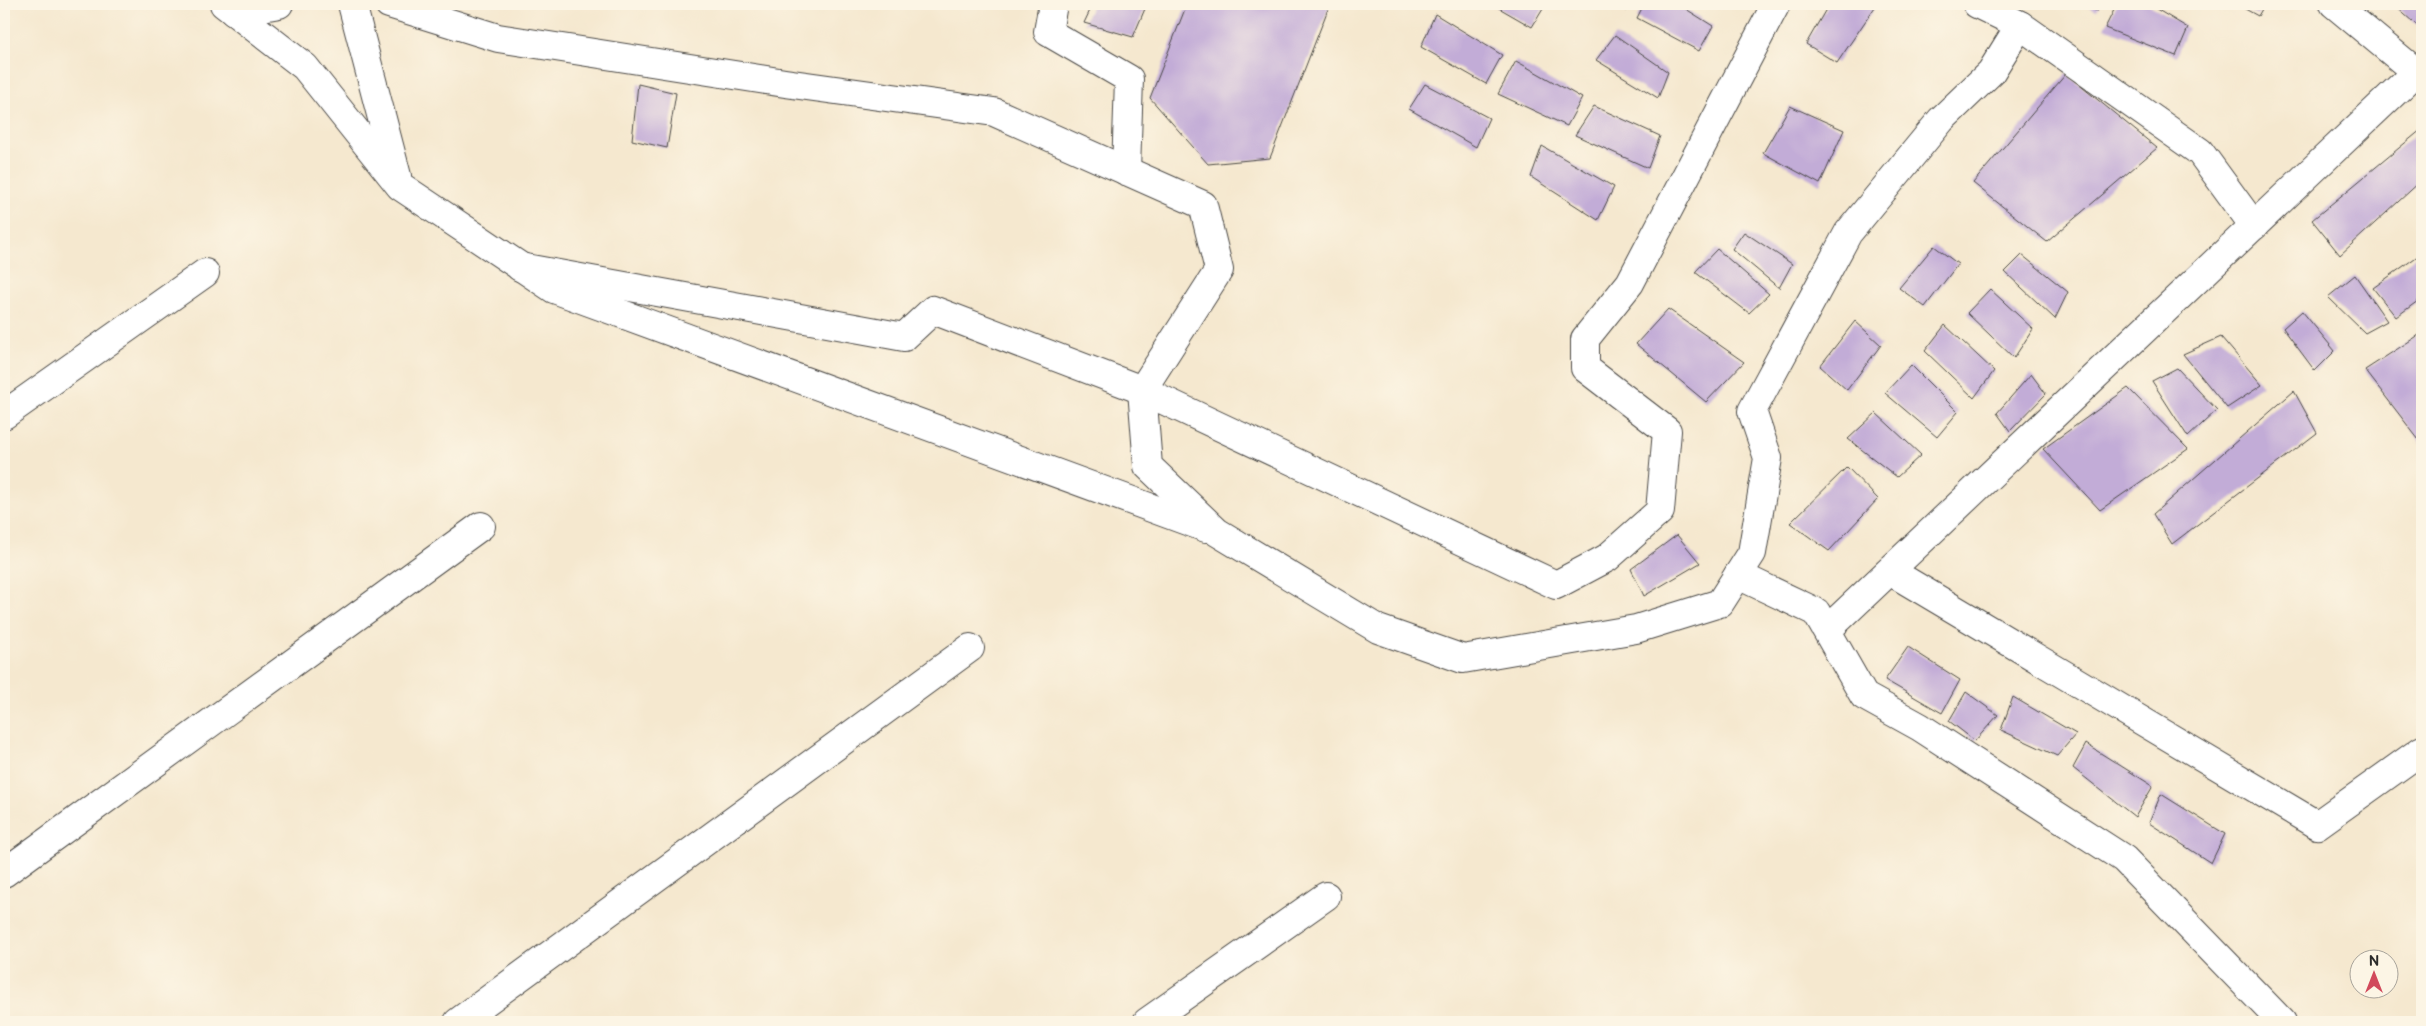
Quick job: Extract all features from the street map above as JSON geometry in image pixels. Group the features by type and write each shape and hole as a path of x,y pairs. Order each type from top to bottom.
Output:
{"street":[{"path":"229,8 279,4"},
{"path":"352,4 400,186"},
{"path":"389,4 498,38 785,83 994,112 1203,205 1219,270 1142,390 1148,466 1217,532"},
{"path":"1053,4 1048,32 1129,79 1126,171"},
{"path":"520,267 904,336 933,310 1142,390 1556,585 1607,558 1660,511 1667,431 1585,368 1585,339 1630,284 1776,4"},
{"path":"1977,4 2020,25 2200,152 2254,226"},
{"path":"1827,630 2254,226 2419,74 2334,4"},
{"path":"229,8 305,67 400,186 554,289 1217,532 1378,629 1463,659 1636,629 1720,603 1752,553 1768,458 1752,410 1848,233 1941,120 1991,72 2020,25"},
{"path":"4,415 205,273"},
{"path":"4,873 480,526"},
{"path":"1890,571 2317,825 2422,750"},
{"path":"1738,575 1816,612 1864,696 1920,727 2124,859 2282,1022"},
{"path":"458,1022 970,648"},
{"path":"1147,1022 1326,896"}],"building":[{"path":"1093,4 1147,4 1133,37 1084,23"},
{"path":"1187,4 1330,4 1270,158 1208,164 1150,98"},
{"path":"1492,4 1546,4 1532,27"},
{"path":"1612,4 1631,4 1627,11"},
{"path":"1644,4 1678,4 1713,26 1699,51 1637,18"},
{"path":"1829,4 1877,4 1837,63 1806,44"},
{"path":"2080,4 2100,4 2097,11"},
{"path":"2117,4 2148,4 2188,28 2176,56 2105,28"},
{"path":"2236,4 2265,4 2258,16"},
{"path":"2396,4 2422,4 2422,30 2395,6"},
{"path":"1435,14 1502,55 1486,84 1421,47"},
{"path":"1615,35 1668,72 1658,98 1596,60"},
{"path":"1516,61 1582,98 1567,126 1498,94"},
{"path":"2066,74 2157,148 2047,242 1973,183"},
{"path":"638,84 676,93 667,148 632,140"},
{"path":"1425,84 1489,118 1476,147 1409,109"},
{"path":"1594,106 1660,136 1648,168 1575,135"},
{"path":"1790,106 1844,130 1820,184 1763,153"},
{"path":"2422,129 2422,180 2340,255 2312,220"},
{"path":"1542,146 1614,187 1598,220 1531,177"},
{"path":"1744,232 1792,264 1779,288 1732,249"},
{"path":"1934,246 1958,264 1925,307 1899,288"},
{"path":"1717,249 1769,294 1749,313 1695,272"},
{"path":"2422,253 2422,298 2396,317 2373,288"},
{"path":"2022,255 2068,292 2055,319 2005,272"},
{"path":"2355,275 2387,321 2365,333 2328,297"},
{"path":"1990,289 2033,329 2014,358 1967,313"},
{"path":"1668,309 1744,362 1706,402 1636,344"},
{"path":"2302,311 2335,351 2315,371 2283,328"},
{"path":"1855,321 1881,345 1847,390 1820,366"},
{"path":"1945,325 1994,371 1974,398 1925,351"},
{"path":"2422,333 2422,444 2365,370"},
{"path":"2221,337 2262,385 2227,408 2183,354"},
{"path":"1911,365 1958,412 1937,437 1885,393"},
{"path":"2177,368 2217,410 2188,437 2152,381"},
{"path":"2031,374 2046,394 2010,431 1997,413"},
{"path":"2128,388 2188,449 2100,510 2043,449"},
{"path":"2294,391 2317,433 2172,544 2153,514"},
{"path":"1876,413 1921,455 1897,477 1848,439"},
{"path":"1847,467 1878,499 1829,551 1790,523"},
{"path":"1677,535 1700,563 1644,596 1631,569"},
{"path":"1908,647 1960,680 1942,713 1885,680"},
{"path":"1966,692 1998,715 1975,741 1949,721"},
{"path":"2013,697 2076,734 2057,756 2001,730"},
{"path":"2086,744 2153,786 2135,817 2073,768"},
{"path":"2161,794 2225,834 2211,863 2149,823"}]}
